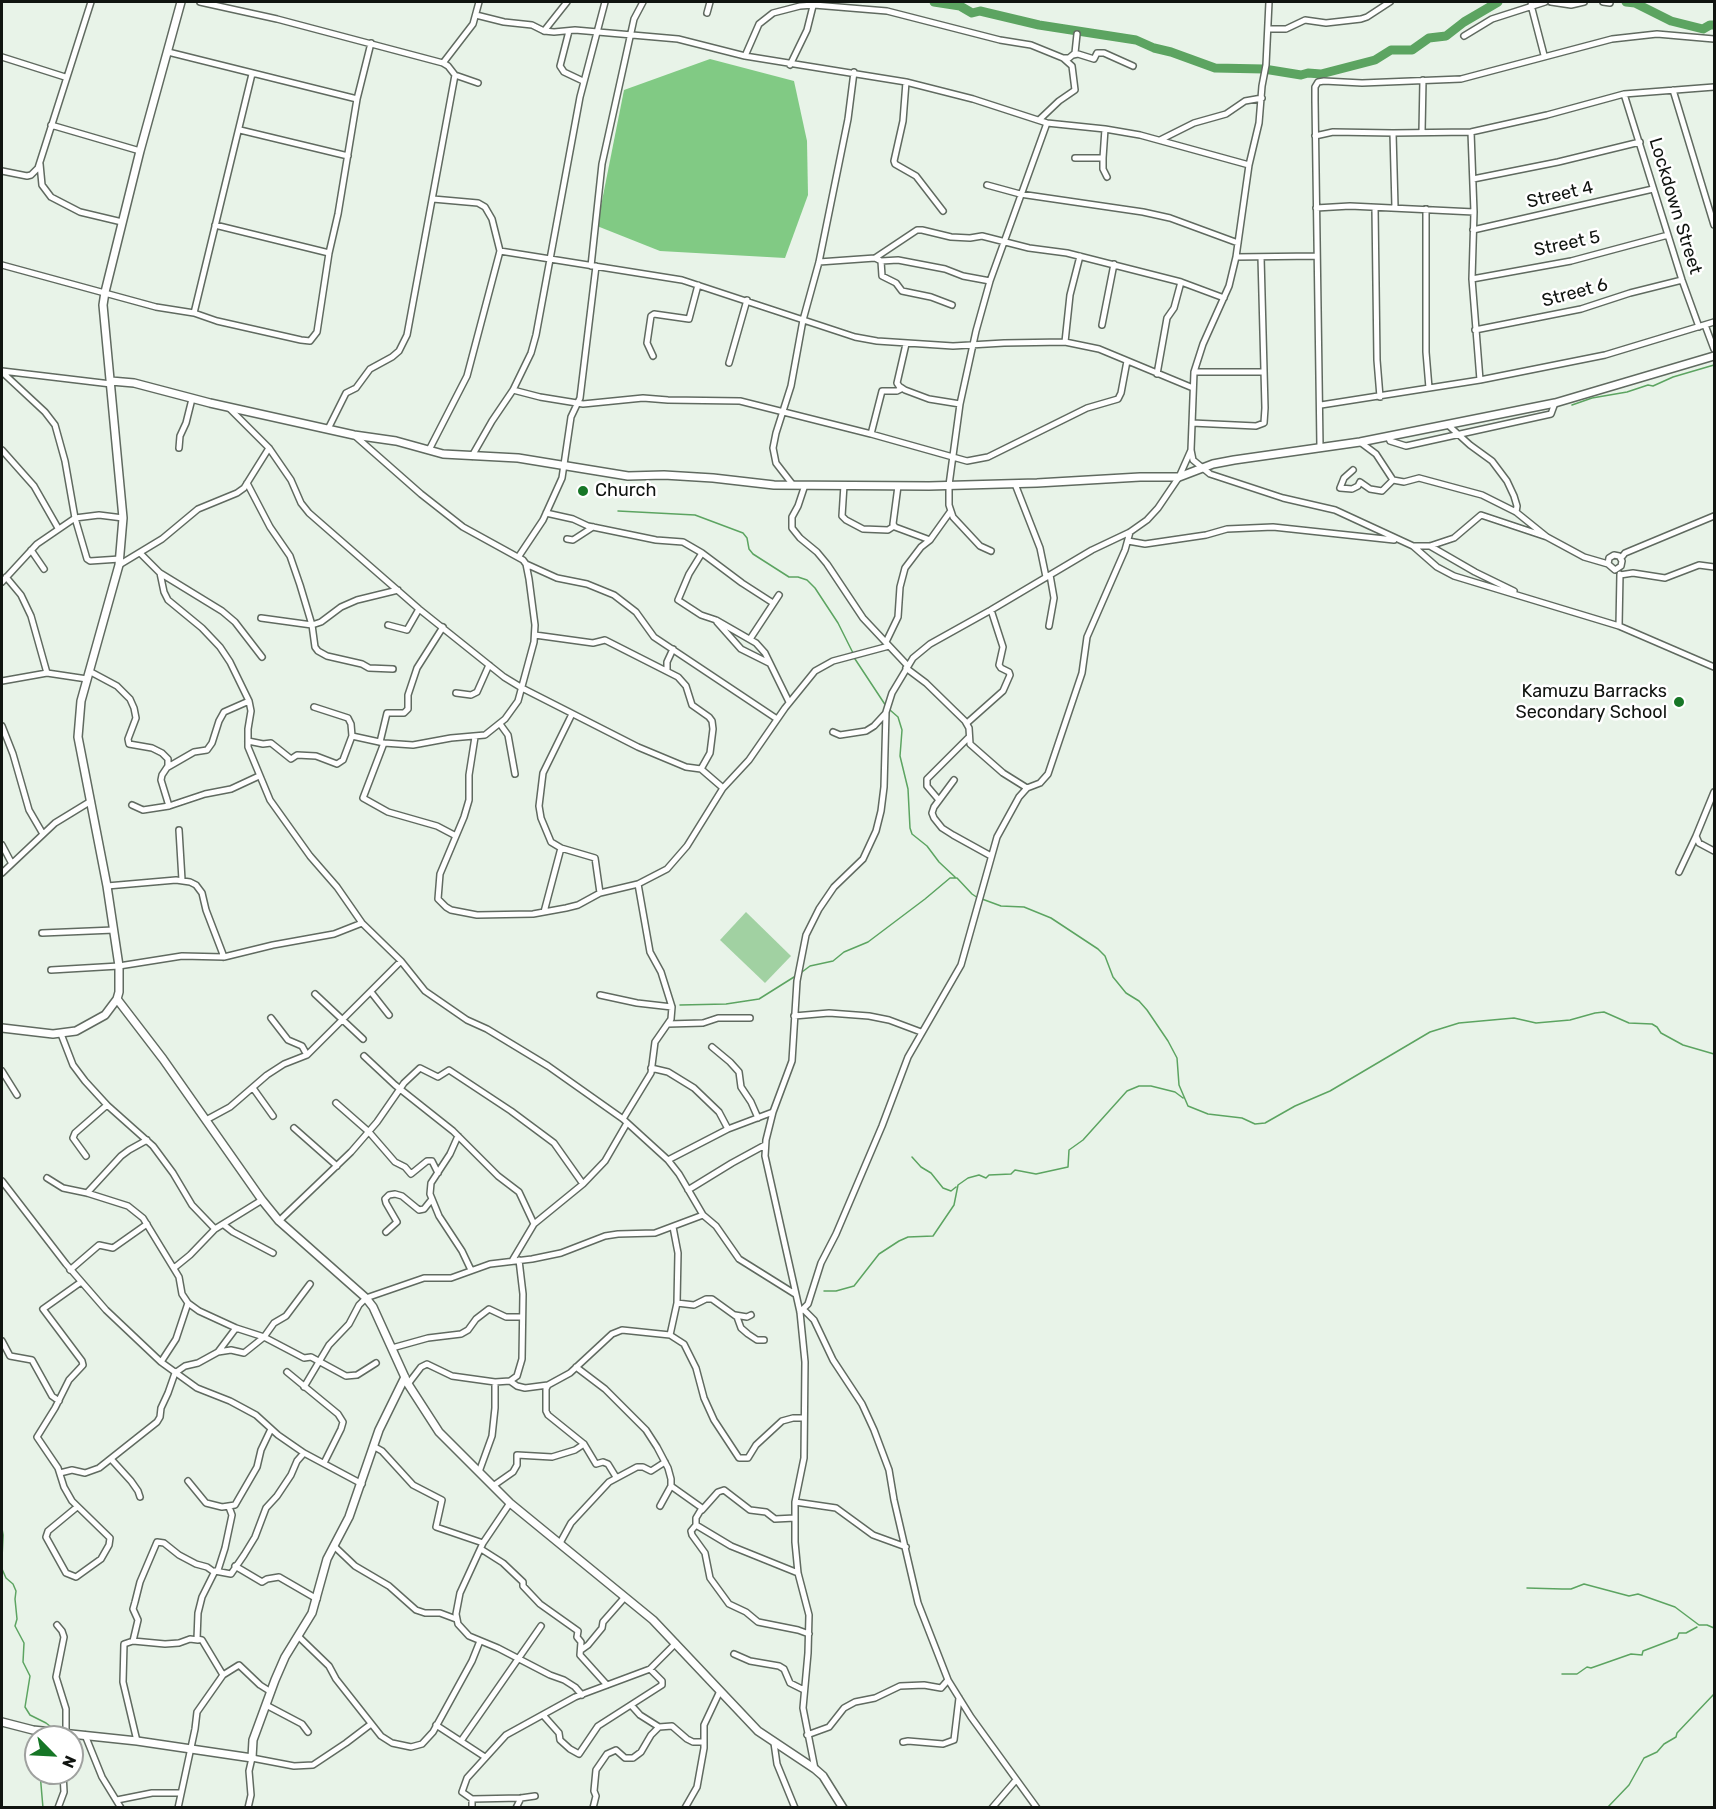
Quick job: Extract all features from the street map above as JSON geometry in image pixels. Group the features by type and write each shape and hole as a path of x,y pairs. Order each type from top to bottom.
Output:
{"street":[{"path":"2,171 27,177 35,172 91,2"},
{"path":"2,1028 61,1034 84,1028 111,1009 117,999 120,985 107,886 78,737 79,712 120,562 123,518 104,315 105,292 181,2"},
{"path":"200,2 371,43 443,63 455,75 478,83"},
{"path":"443,63 473,24 479,2"},
{"path":"544,31 567,2"},
{"path":"472,456 513,390 531,353 551,260 583,81 605,2"},
{"path":"519,556 546,513 562,478 571,417 580,398 602,164 634,19 643,2"},
{"path":"707,13 710,2"},
{"path":"1269,2 1266,65 1259,123 1249,165 1236,257 1224,298 1194,372 1191,450 1193,460 1201,468 1248,488 1338,511 1364,522 1413,546 1437,567 1454,576 1619,626 1714,666"},
{"path":"1268,29 1286,29 1305,20 1326,23 1361,19 1390,2"},
{"path":"1464,36 1492,19 1545,2"},
{"path":"1551,2 1570,5 1584,2"},
{"path":"1603,2 1610,3"},
{"path":"745,56 759,24 768,15 814,3 887,11 1000,40 1031,45 1064,58 1072,66 1075,90 1039,120"},
{"path":"790,64 807,30 814,3"},
{"path":"1531,5 1544,56"},
{"path":"476,15 504,22 532,25 544,31 678,39 745,56 906,82 973,99 1047,123 1105,129 1160,140 1249,165"},
{"path":"569,31 560,66 564,72 583,81"},
{"path":"1073,56 1076,51 1077,34"},
{"path":"1320,446 1315,136 1315,87 1318,82 1362,83 1461,79 1612,39 1657,34 1714,39"},
{"path":"2,265 156,307 310,341 317,332 357,99 371,43"},
{"path":"168,52 357,99"},
{"path":"1064,58 1078,54 1094,59 1097,53 1104,53 1132,66"},
{"path":"2,57 65,77"},
{"path":"793,485 779,469 773,456 776,433 791,386 804,320 819,262 848,119 854,72"},
{"path":"194,314 252,74"},
{"path":"328,429 346,393 356,388 370,369 399,351 407,335 455,75"},
{"path":"1422,132 1423,80"},
{"path":"906,82 903,121 894,160 897,167 918,179 943,211"},
{"path":"1315,136 1333,132 1471,132 1624,94 1714,87"},
{"path":"1673,90 1714,225"},
{"name":"Lockdown Street","path":"1624,94 1682,280 1714,349"},
{"path":"1160,140 1194,123 1226,114 1245,101 1262,98"},
{"path":"991,551 980,546 950,512 949,485 960,404 990,281 1047,123"},
{"path":"51,125 140,152"},
{"path":"1105,129 1103,169 1107,177"},
{"path":"240,130 348,156"},
{"path":"1471,132 1474,212 1472,279 1480,380"},
{"path":"1393,133 1395,207"},
{"path":"1473,179 1640,142"},
{"path":"1075,158 1100,159 1103,157"},
{"path":"40,162 42,185 51,197 80,212 122,222"},
{"path":"987,185 1020,194 1170,218 1238,243"},
{"name":"Street 4","path":"1473,230 1653,189"},
{"path":"429,450 467,376 500,251 492,219 485,207 478,203 433,199"},
{"path":"1316,208 1395,207 1474,212"},
{"path":"1375,208 1377,360 1380,397"},
{"path":"1426,209 1426,352 1429,388"},
{"path":"215,225 329,253"},
{"path":"874,258 917,230 926,230 951,237 982,236 1029,248 1114,264 1181,282 1224,298"},
{"name":"Street 5","path":"1472,279 1571,261 1668,235"},
{"path":"500,251 665,276 747,300 855,337 906,344 947,346 1065,342 1100,349 1193,388"},
{"path":"1065,342 1070,295 1080,256"},
{"path":"1236,257 1317,256"},
{"path":"1192,423 1256,426 1264,423 1261,257"},
{"path":"819,262 874,258 881,261 905,261 990,281"},
{"path":"881,261 882,276 896,284 902,291 931,297 952,305"},
{"path":"1102,325 1114,264"},
{"name":"Street 6","path":"1475,330 1581,309 1629,293 1682,280"},
{"path":"1157,374 1167,318 1174,308 1181,282"},
{"path":"653,356 646,343 651,316 654,314 689,319 698,285"},
{"path":"729,363 747,300"},
{"path":"1321,405 1480,380 1605,355 1714,322"},
{"path":"906,344 897,383 901,389 929,399 960,404"},
{"path":"2,371 134,383 192,399 354,435 396,441 443,454 518,458 628,476 684,476 793,485 898,486 1179,477 1201,468 1234,460 1360,442 1556,403 1714,356"},
{"path":"513,390 540,398 577,404 643,398 740,400 967,461 988,457 1087,408 1118,399 1127,361"},
{"path":"2,371 45,412 55,425 65,461 75,518 87,560 120,562 140,553 162,539 198,509 244,488 269,448"},
{"path":"1194,372 1264,372"},
{"path":"872,434 882,392 901,389"},
{"path":"179,448 180,436 192,399"},
{"path":"1389,436 1390,441 1406,446 1551,414 1556,403"},
{"path":"226,406 269,448 291,480 301,503 309,513 419,609 489,665 522,688 638,747 686,767 700,769 723,788"},
{"path":"1448,425 1492,461 1514,496 1516,512"},
{"path":"354,435 421,494 463,527 519,556 526,564 557,578 588,585 614,595 636,612 654,637 777,719"},
{"path":"1360,442 1376,454 1393,480"},
{"path":"2,450 34,486 58,528"},
{"path":"815,1769 803,1708 809,1615 795,1557 795,1502 804,1458 805,1362 802,1311 795,1294 765,1156 765,1145 773,1112 792,1061 798,970 810,924 834,887 863,859 878,824 884,787 886,712 892,693 907,667 924,647 1092,550 1130,532 1153,514 1179,477 1191,450"},
{"path":"1353,470 1344,478 1340,488 1352,489 1360,482 1370,489 1382,491 1393,480"},
{"path":"1393,480 1412,482 1419,478 1482,495 1516,512 1547,537"},
{"path":"247,483 270,527 290,556 318,651 327,656 373,669 393,669"},
{"path":"1015,484 1040,548 1054,598 1049,626"},
{"path":"805,485 792,517 792,528 795,533 817,552 859,613 907,667 967,723 970,744 1003,773 1027,788"},
{"path":"843,486 842,516 846,520 863,529 888,530 894,526"},
{"path":"894,526 898,486"},
{"path":"475,737 469,775 469,800 441,874 438,894 441,904 460,912 477,915 544,912 578,905 600,892 638,884 667,869 679,857 723,788 749,760 789,702 815,671 825,664 887,644 898,617 900,587 905,568 921,547 930,540 950,512"},
{"path":"546,513 573,519 593,527 656,540 679,541 702,553 773,603"},
{"path":"47,673 31,616 21,595 4,579 31,550 58,528 75,518 99,515 123,518"},
{"path":"1413,546 1430,546 1454,538 1481,515 1547,537 1584,557 1608,564 1613,569 1620,568"},
{"path":"1619,626 1620,568 1621,558 1625,553 1714,516"},
{"path":"894,526 930,540"},
{"path":"567,539 573,540 593,527"},
{"path":"1128,541 1145,544 1206,535 1227,529 1273,527 1399,540"},
{"path":"802,1311 808,1304 821,1263 836,1234 908,1057 961,965 998,837 1009,813 1027,788 1040,783 1048,774 1082,673 1088,637 1130,532"},
{"path":"1430,546 1523,597"},
{"path":"31,550 44,569"},
{"path":"140,553 160,573 222,611 235,622 262,657"},
{"path":"702,553 689,574 678,600 701,615 716,620 750,639 761,648 789,702"},
{"path":"1608,564 1612,556 1621,558"},
{"path":"352,736 382,743 413,745 485,735 500,724 512,710 522,688 535,634 526,564"},
{"path":"1620,575 1633,573 1665,578 1699,565 1714,567"},
{"path":"160,573 166,596 220,647 249,701 251,711 248,747 270,800 362,923 401,961 424,991 467,1020 493,1032 548,1066 625,1121 668,1160 703,1215 716,1226 739,1259 795,1294"},
{"path":"261,618 312,625 357,600 398,590"},
{"path":"750,639 779,595"},
{"path":"388,625 406,630 419,609"},
{"path":"967,723 1003,691 1010,675 999,665 1003,647 991,610"},
{"path":"716,620 741,649 769,663"},
{"path":"443,627 417,668 408,695 408,709 404,713 387,713 382,743 363,798 388,812 436,826 456,836"},
{"path":"535,634 593,643 605,640 667,670 683,682 689,692 692,705 709,717 712,722 710,753 700,769"},
{"path":"667,670 667,662 673,649"},
{"path":"456,693 477,692 489,665"},
{"path":"89,671 125,692 136,713 135,723 128,739 129,744 139,744 162,753 169,762 161,780 169,806"},
{"path":"2,681 47,673 87,679"},
{"path":"167,768 191,754 207,750 224,712 249,701"},
{"path":"248,741 271,743 291,759 297,755 316,756 338,764 343,760 352,736 351,724 348,718 315,707"},
{"path":"834,732 840,735 866,730 874,726 886,712"},
{"path":"572,714 543,772 539,790 541,818 548,838 561,848 595,858 600,892"},
{"path":"500,724 508,735 515,774"},
{"path":"2,726 13,754 29,810 43,834"},
{"path":"938,800 927,786 927,779 968,738"},
{"path":"132,806 143,810 169,806 205,794 231,789 260,776"},
{"path":"954,780 938,800 932,813 937,823 965,843 991,856"},
{"path":"1679,872 1714,792"},
{"path":"3,870 66,815 91,801"},
{"path":"179,830 182,880"},
{"path":"1696,836 1699,843 1714,850"},
{"path":"2,845 11,862"},
{"path":"544,912 561,848"},
{"path":"107,886 182,880 196,885 202,893 224,957"},
{"path":"248,1808 251,1795 249,1771 253,1740 270,1692 285,1657 312,1613 327,1559 346,1523 362,1484 372,1446 407,1381 427,1364 452,1376 495,1382 510,1381 517,1376 521,1367 523,1294 515,1261 534,1224 582,1184 605,1161 646,1083 655,1042 668,1024 672,1007 668,990 650,952 638,884"},
{"path":"51,970 119,966 182,956 224,957 257,948 334,934 362,923"},
{"path":"42,933 114,930"},
{"path":"206,1120 230,1107 267,1075 284,1064 307,1055 343,1022 401,961"},
{"path":"371,992 389,1015"},
{"path":"315,994 363,1039"},
{"path":"600,995 637,1003 672,1007"},
{"path":"117,999 150,1041 279,1221 366,1298 373,1307 407,1381 439,1432 510,1503 625,1597 675,1643 758,1731 815,1769 832,1789 843,1808"},
{"path":"795,1016 831,1013 869,1016 889,1020 921,1032"},
{"path":"271,1017 288,1040 303,1046 307,1055"},
{"path":"668,1024 703,1023 718,1018 750,1018"},
{"path":"61,1034 73,1065 107,1105 147,1140 173,1173 192,1205 215,1229"},
{"path":"712,1047 738,1072 741,1087 758,1118"},
{"path":"364,1056 458,1136 498,1176 519,1192 534,1224"},
{"path":"279,1221 369,1132 400,1089 420,1068 438,1077 449,1070 511,1112 554,1143 582,1184"},
{"path":"651,1068 668,1072 694,1088 719,1112 728,1129"},
{"path":"2,1071 17,1095"},
{"path":"253,1088 273,1116"},
{"path":"336,1103 369,1132 395,1162 405,1167 411,1174 428,1161 432,1161 438,1173"},
{"path":"86,1156 73,1138 75,1133 107,1105"},
{"path":"668,1160 728,1129 773,1112"},
{"path":"294,1128 337,1166"},
{"path":"458,1136 450,1154 431,1184 430,1194 471,1270"},
{"path":"87,1192 121,1156 147,1140"},
{"path":"688,1190 765,1145"},
{"path":"47,1178 63,1188 87,1192 128,1206 139,1213 179,1277 182,1294 188,1303 199,1311 236,1328 264,1337 304,1358 311,1357 346,1376 357,1375 376,1363"},
{"path":"2,1181 46,1242 70,1270 161,1362 197,1388 249,1410 304,1453 362,1484"},
{"path":"386,1232 397,1222 386,1203 385,1199 389,1196 395,1194 402,1196 419,1210 424,1209 432,1199"},
{"path":"174,1268 215,1229 262,1200"},
{"path":"304,1387 329,1345 349,1324 359,1305 366,1298 424,1278 450,1278 471,1270 561,1253 605,1236 647,1234 703,1215"},
{"path":"70,1270 99,1245 113,1248 147,1224"},
{"path":"224,1225 273,1253"},
{"path":"670,1335 677,1303 678,1253 673,1227"},
{"path":"77,1507 48,1531 46,1537 66,1573 76,1577 101,1559 110,1541 109,1536 77,1507 68,1494 60,1473 37,1437 69,1380 83,1362 43,1309 81,1282"},
{"path":"60,1473 72,1470 89,1472 111,1459 159,1419 160,1408 175,1373 185,1366 198,1363 218,1352 231,1350 244,1353 264,1337 274,1323 286,1316 310,1284"},
{"path":"677,1303 694,1305 710,1298 735,1315 747,1317 751,1315"},
{"path":"161,1362 176,1339 188,1303"},
{"path":"392,1348 428,1338 461,1334 489,1309 506,1317 522,1317"},
{"path":"802,1311 814,1320 833,1360 862,1404 874,1430 889,1470 918,1603 948,1680 971,1717 1037,1808"},
{"path":"735,1315 742,1330 757,1340 764,1340"},
{"path":"218,1352 236,1328"},
{"path":"510,1381 525,1388 548,1385 570,1373 592,1351 618,1331 627,1329 670,1335 684,1344 691,1356 708,1406 739,1458 748,1458 756,1445 782,1421 804,1418"},
{"path":"2,1341 10,1356 32,1360 52,1396 59,1401"},
{"path":"576,1367 605,1389 646,1430 670,1472 671,1486 660,1506"},
{"path":"287,1371 338,1414 343,1422 324,1464"},
{"path":"479,1472 493,1429 495,1382"},
{"path":"548,1385 546,1411 584,1444 594,1463 598,1465 605,1462 616,1477"},
{"path":"188,1481 206,1503 229,1507 239,1501 248,1480 257,1467 261,1450 271,1429"},
{"path":"493,1486 513,1472 517,1465 517,1455 552,1457 575,1450 584,1444"},
{"path":"372,1446 382,1451 413,1485 442,1500 436,1527 482,1546 524,1582 523,1586 540,1604 578,1631 577,1637 581,1642 580,1655 607,1685"},
{"path":"133,1641 138,1620 133,1609 156,1543 164,1544 196,1564 229,1574 255,1537 266,1508 291,1475 297,1461 304,1453"},
{"path":"111,1459 131,1481 140,1497"},
{"path":"560,1543 578,1515 616,1477 640,1466 653,1471 665,1462"},
{"path":"671,1486 700,1505 702,1510"},
{"path":"795,1518 780,1520 766,1512 750,1510 724,1490 718,1492 702,1510 691,1531 705,1553 710,1578 729,1604 746,1612 758,1622 809,1634"},
{"path":"795,1502 836,1508 873,1535 906,1547"},
{"path":"510,1503 482,1546 460,1593 456,1619 464,1633 569,1683 582,1695"},
{"path":"223,1675 202,1640 197,1639 198,1613 205,1588 224,1552 232,1515 229,1507"},
{"path":"696,1525 731,1546 798,1573"},
{"path":"334,1546 355,1566 395,1591 416,1610 425,1614 440,1613 456,1619"},
{"path":"236,1566 262,1582 279,1577 316,1599"},
{"path":"580,1650 602,1628 603,1622 625,1597"},
{"path":"57,1625 64,1637 56,1677 66,1709 67,1725"},
{"path":"461,1741 542,1626"},
{"path":"299,1636 329,1666 371,1724 386,1740 397,1745 411,1747 422,1744 436,1725 472,1661 480,1641"},
{"path":"137,1741 123,1682 123,1647 127,1642 133,1641 165,1644 190,1639 202,1640"},
{"path":"535,1796 472,1799 461,1791 467,1778 511,1731 582,1695 650,1669 675,1643"},
{"path":"734,1654 750,1661 779,1666 784,1669 790,1683 804,1690"},
{"path":"178,1808 197,1712 223,1675 239,1665 270,1692"},
{"path":"543,1715 559,1733 560,1740 579,1754 597,1726 662,1685 662,1681 650,1669"},
{"path":"807,1735 829,1727 844,1708 855,1702 875,1698 900,1686 924,1685 941,1688 948,1680"},
{"path":"685,1808 697,1787 704,1742 704,1725 720,1691"},
{"path":"903,1742 943,1744 954,1740 959,1698"},
{"path":"266,1705 302,1724 308,1732"},
{"path":"631,1705 640,1715 658,1726 672,1726 687,1739 693,1742 704,1742"},
{"path":"2,1722 24,1728"},
{"path":"121,1808 98,1769 85,1735 288,1765 313,1765 371,1724"},
{"path":"436,1725 485,1757"},
{"path":"592,1808 596,1796 594,1791 596,1770 607,1755 616,1750 625,1758 633,1758 641,1752 658,1726"},
{"path":"774,1743 777,1764 795,1808"},
{"path":"992,1808 1016,1780"},
{"path":"58,1808 64,1792 64,1785"},
{"path":"117,1800 152,1793 180,1793"},
{"path":"516,1808 521,1798"},
{"path":"472,1799 472,1808"}],"green space":[{"path":"710,59 794,81 807,141 808,195 785,258 660,251 597,226 624,90"},
{"path":"746,912 791,956 765,983 720,940"}],"waterway":[{"path":"934,2 960,6 972,13 980,11 1039,25 1136,40 1215,68 1264,69 1301,75 1321,74 1375,60 1391,50 1412,50 1429,38 1446,36 1464,22 1498,2"},
{"path":"1626,2 1635,3 1671,21 1703,29 1714,25"},
{"path":"1572,405 1592,398 1627,392 1648,385 1653,386 1673,377 1714,365"},
{"path":"618,511 695,515 743,533 753,554 789,577 807,580 815,588 838,623 853,653"},
{"path":"855,659 886,706"},
{"path":"890,710 898,717 902,730 900,756 908,789 912,834 927,846 939,862 955,877"},
{"path":"802,972 810,966 833,961 844,952 868,942 950,878 957,878 978,898"},
{"path":"982,899 1001,906 1024,907 1051,918 1098,949 1105,956 1113,977 1126,993 1139,1001 1147,1010 1168,1041 1177,1058 1179,1085 1188,1106 1208,1114 1242,1118 1255,1124 1265,1123 1295,1106 1330,1091 1430,1032 1459,1023 1514,1018 1536,1023 1570,1020 1604,1012 1629,1023 1652,1024 1661,1033 1683,1045 1714,1054"},
{"path":"680,1005 726,1004 759,999 794,977"},
{"path":"824,1291 836,1291 854,1286 879,1254 899,1241 908,1237 933,1236 954,1205 958,1185 968,1178 979,1175 986,1178 989,1175 1011,1174 1015,1170 1036,1174 1068,1167 1069,1150 1083,1140 1127,1091 1139,1086 1151,1086 1175,1092 1183,1098"},
{"path":"912,1157 921,1167 931,1173 943,1188 951,1191 956,1187"},
{"path":"2,1528 2,1559"},
{"path":"2,1569 16,1591 15,1626 24,1643 23,1662 30,1676 25,1707 30,1715 49,1725"},
{"path":"1527,1588 1571,1589 1584,1584 1629,1596 1638,1594 1675,1607 1699,1625 1714,1628"},
{"path":"1562,1674 1577,1674 1587,1667 1591,1668 1631,1654 1642,1655 1643,1651 1677,1638 1679,1633 1686,1633 1697,1627"},
{"path":"1607,1808 1629,1785 1644,1758 1657,1752 1664,1744 1676,1737 1677,1733 1714,1694"},
{"path":"41,1785 43,1808"}],"place":[{"name":"Church","path":"583,491"},
{"name":"Kamuzu Barracks Secondary School","path":"1679,702"}]}
